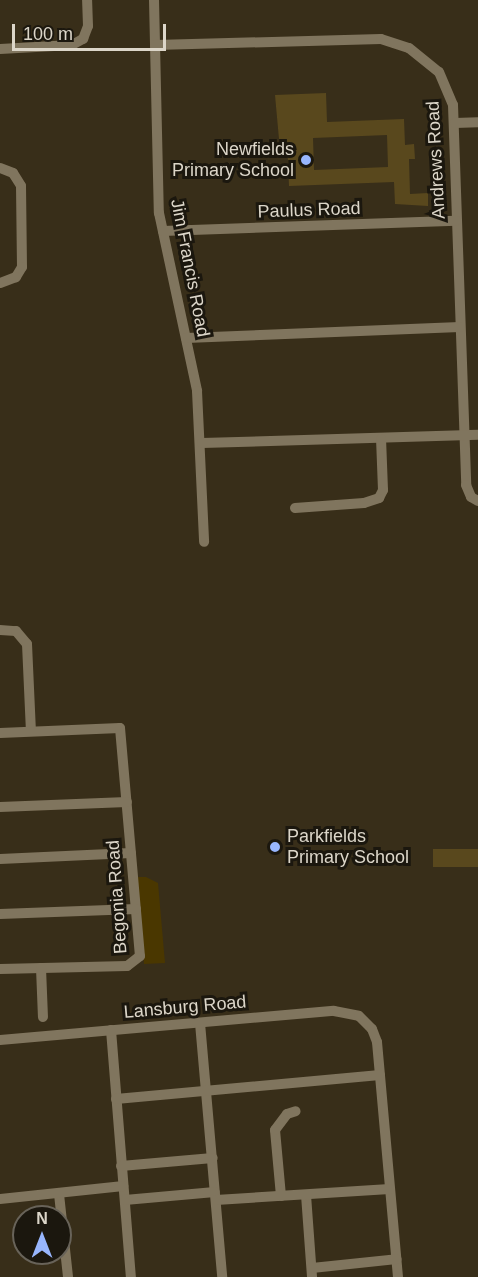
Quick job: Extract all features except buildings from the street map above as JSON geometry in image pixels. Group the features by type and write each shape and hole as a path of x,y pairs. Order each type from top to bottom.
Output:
{"street":[{"path":"0,49 72,45 83,39 88,26 87,0"},
{"name":"Jim Francis Road","path":"154,0 163,231 186,338 202,443 204,542"},
{"name":"Andrews Road","path":"155,45 381,39 397,42 421,55 438,72 450,93 455,123 456,221 467,491 478,501"},
{"path":"455,123 478,122"},
{"path":"0,168 13,173 21,186 22,256 16,277 0,283"},
{"name":"Paulus Road","path":"163,231 456,221"},
{"path":"186,338 460,327"},
{"path":"202,443 478,435"},
{"path":"295,508 364,503 379,498 383,490 381,439"},
{"path":"0,630 19,633 27,644 31,731 0,733"},
{"name":"Begonia Road","path":"0,969 134,964 140,956 120,728 31,731"},
{"path":"0,807 127,802"},
{"path":"0,858 131,854"},
{"path":"0,914 136,909"},
{"path":"41,968 43,1017"},
{"name":"Lansburg Road","path":"0,1040 344,1011 369,1024 377,1042 380,1075"},
{"path":"200,1023 222,1277"},
{"path":"111,1030 131,1277"},
{"path":"116,1099 380,1075 398,1277"},
{"path":"281,1196 275,1130 287,1114 296,1112"},
{"path":"121,1166 213,1158"},
{"path":"0,1199 123,1186"},
{"path":"125,1200 306,1195 390,1189"},
{"path":"59,1194 68,1277"},
{"path":"306,1195 312,1272 397,1259"}],"shaded area":[{"path":"137,877 146,877 158,883 165,963 144,964"}],"place":[{"name":"Newfields Primary School","path":"306,160"},
{"name":"Parkfields Primary School","path":"275,847"}]}
